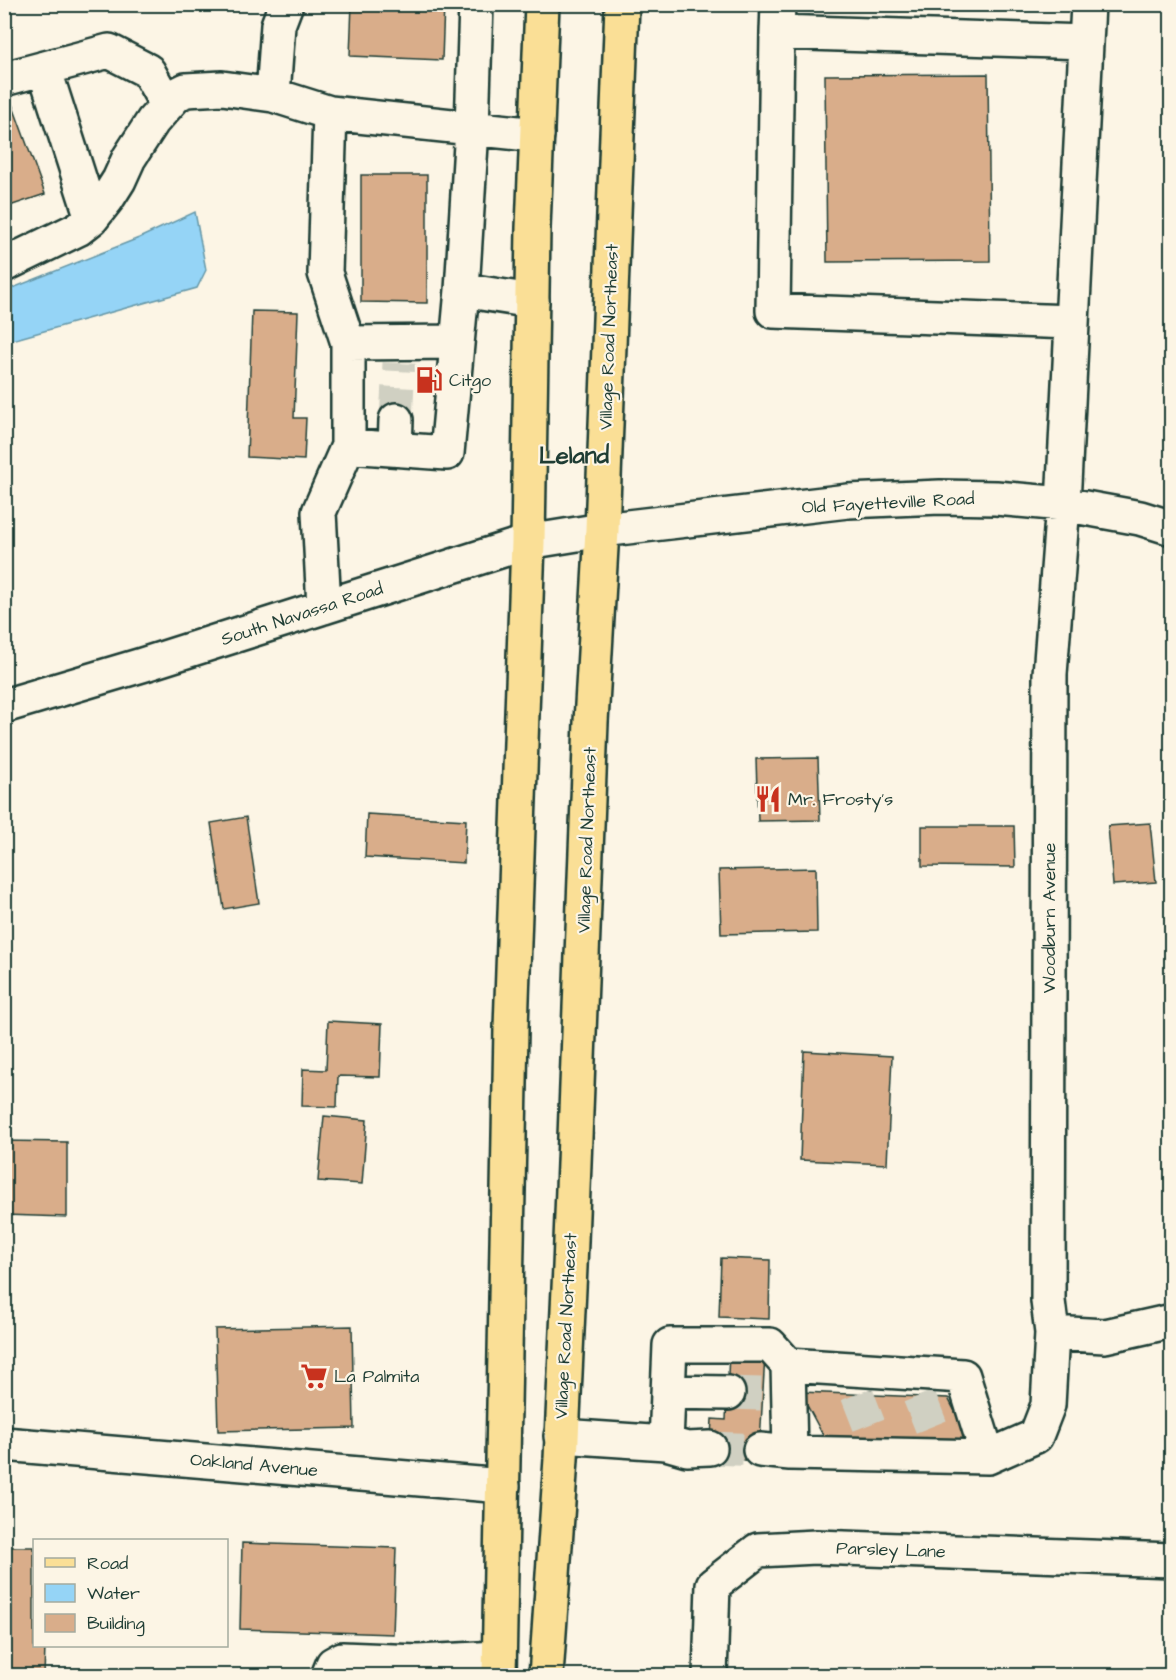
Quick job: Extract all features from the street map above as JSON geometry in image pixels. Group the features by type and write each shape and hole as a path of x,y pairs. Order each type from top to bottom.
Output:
{"main road":[{"path":"499,1667 511,1039 528,542 532,301 542,4"},
{"name":"Village Road Northeast","path":"546,1676 570,1268 622,5"}],"street":[{"path":"273,95 278,25 286,4"},
{"path":"348,446 396,435 447,453 462,290 472,128 476,4"},
{"name":"Woodburn Avenue","path":"988,1456 1036,1436 1048,1405 1052,1334 1048,1301 1050,674 1063,504 1088,4"},
{"path":"1072,322 773,311 778,18 1086,42"},
{"path":"4,79 109,51 148,71 166,105"},
{"path":"44,68 92,218"},
{"path":"4,265 78,229 92,218 119,180 129,158 153,120 176,95 186,90 222,88 273,95 330,113 537,135"},
{"path":"324,607 319,512 348,446 348,343 325,273 330,113"},
{"path":"462,290 532,301"},
{"path":"348,343 399,353 458,342"},
{"name":"Old Fayetteville Road","path":"602,530 848,501 940,497 996,498 1063,504 1140,518 1172,528"},
{"name":"South Navassa Road","path":"4,706 142,665 528,542 602,530"},
{"path":"1052,1334 1105,1336 1172,1321"},
{"path":"666,1443 670,1345 770,1345 780,1385 775,1452 876,1447 940,1448 988,1456 963,1376 915,1385 852,1382 780,1385"},
{"path":"668,1392 728,1393"},
{"path":"561,1436 666,1443 687,1449 711,1448"},
{"name":"Oakland Avenue","path":"4,1443 503,1486"},
{"name":"Parsley Lane","path":"710,1676 713,1585 758,1550 816,1547 1172,1560"},
{"path":"328,1676 333,1664 342,1659 418,1669 499,1667"}],"water":[{"path":"195,212 206,270 197,288 5,342 5,291 139,238"}],"building":[{"path":"352,4 444,4 442,60 350,56"},
{"path":"988,74 990,261 827,262 825,75"},
{"path":"7,90 45,194 4,208 4,91"},
{"path":"361,175 427,175 427,303 361,302"},
{"path":"252,311 298,312 294,418 306,418 304,460 247,457"},
{"path":"818,758 820,820 758,821 756,759"},
{"path":"367,814 466,820 464,863 365,857"},
{"path":"246,817 259,903 224,909 211,823"},
{"path":"1150,823 1156,882 1113,885 1108,826"},
{"path":"922,826 1014,826 1015,867 922,866"},
{"path":"816,868 817,932 721,934 719,870"},
{"path":"328,1021 382,1024 380,1077 338,1076 337,1107 302,1106 303,1069 326,1070"},
{"path":"804,1051 892,1056 887,1164 800,1160"},
{"path":"324,1116 367,1120 362,1184 318,1181"},
{"path":"4,1141 67,1142 67,1217 4,1215"},
{"path":"721,1258 770,1260 769,1319 719,1317"},
{"path":"352,1326 354,1428 218,1431 215,1329"},
{"path":"729,1353 765,1355 759,1461 710,1458 712,1419 726,1420"},
{"path":"800,1392 948,1398 970,1441 824,1437"},
{"path":"242,1543 396,1548 393,1634 240,1629"},
{"path":"4,1547 33,1547 33,1647 45,1647 44,1676 4,1676"}],"tunnel":[{"path":"396,420 399,363"},
{"path":"728,1393 762,1394"},
{"path":"857,1394 874,1438"},
{"path":"919,1396 937,1441"},
{"path":"710,1448 760,1450"}],"place":[{"name":"Citgo","path":"429,380"},
{"name":"Mr. Frosty's","path":"768,799"},
{"name":"La Palmita","path":"314,1376"}],"district":[{"name":"Leland","path":"574,456"}]}
